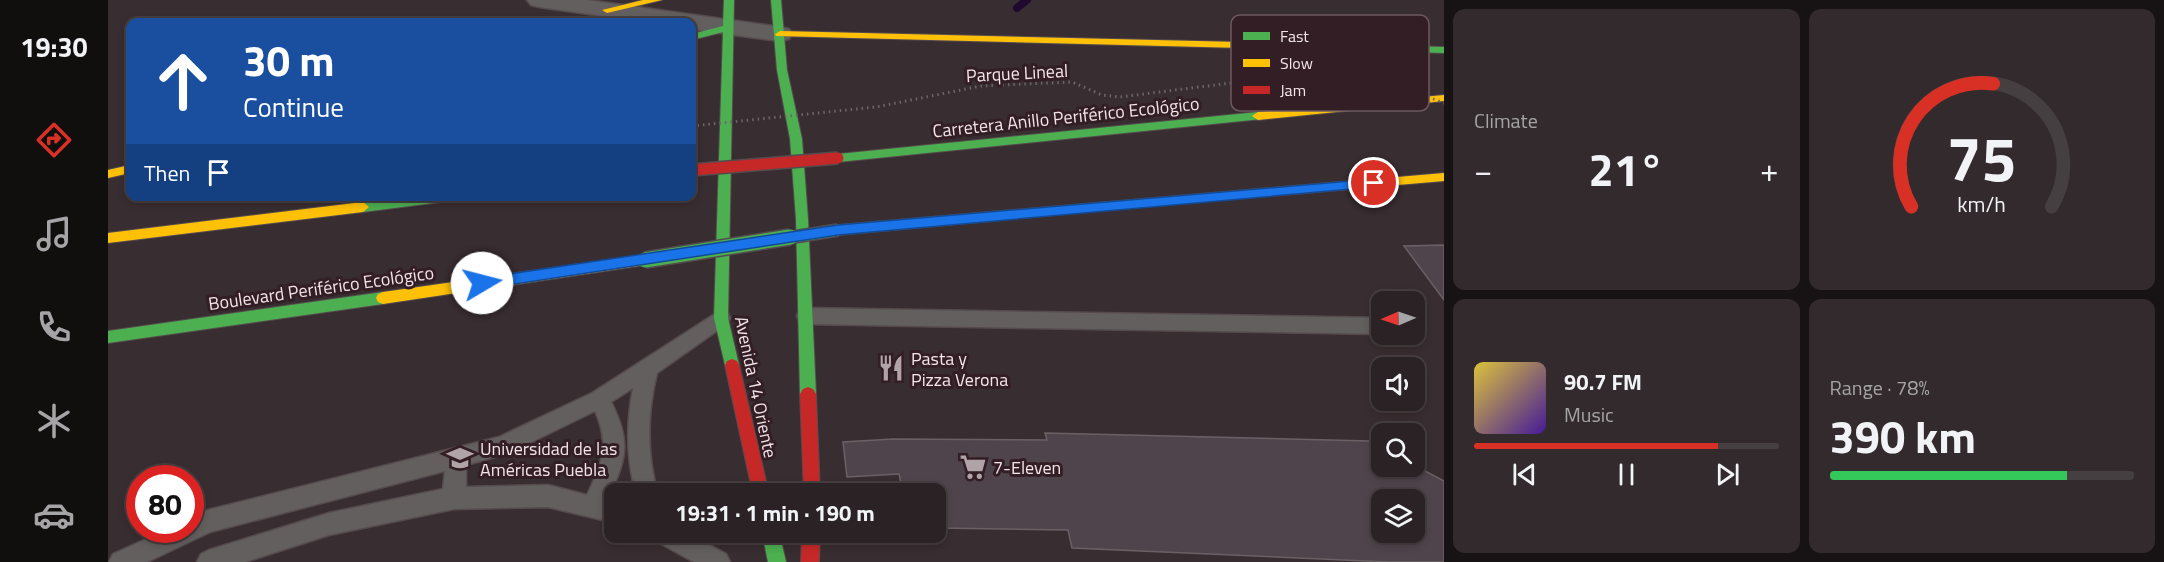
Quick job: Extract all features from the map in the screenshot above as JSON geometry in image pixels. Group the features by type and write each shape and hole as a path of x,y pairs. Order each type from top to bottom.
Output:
{"main road":[{"path":"607,10 657,0"},
{"name":"Avenida 14 Oriente","path":"729,0 721,318 758,483"},
{"path":"776,0 782,70 796,140 806,316 812,483"},
{"path":"696,36 728,28"},
{"path":"780,34 1231,45"},
{"path":"1429,50 1444,50"},
{"name":"Carretera Anillo Periférico Ecológico","path":"1429,102 1444,101"},
{"name":"Carretera Anillo Periférico Ecológico","path":"696,170 1338,111"},
{"path":"108,174 126,170"},
{"name":"Boulevard Periférico Ecológico","path":"108,337 838,230 1444,177"},
{"path":"108,238 415,201"},
{"path":"773,543 777,562"},
{"path":"810,562 811,543"}],"street":[{"path":"539,0 565,2 659,18"},
{"path":"565,2 580,18"},
{"path":"696,24 780,34"}],"lane":[{"path":"806,316 1371,326"},
{"path":"204,523 502,446 599,399 721,318"},
{"path":"644,483 638,458 636,432 640,395 648,368"},
{"path":"599,399 614,432 614,454 607,483"},
{"path":"454,498 456,459"},
{"path":"209,562 329,524 454,498 548,496 604,509"},
{"path":"121,562 161,543"},
{"path":"683,543 718,562"}],"path":[{"name":"Parque Lineal","path":"696,126 876,107 981,86 1072,82 1102,95 1120,97 1231,83"},
{"name":"Parque Lineal","path":"1429,96 1444,101"}],"building":[{"path":"1444,245 1444,300 1404,246"},
{"path":"1045,433 1370,441 1371,477 1425,477 1425,471 1444,481 1444,562 1388,562 1072,548 1068,530 946,528 946,483 901,483 899,474 847,477 843,442 893,439 1047,440"}],"waterway":[{"path":"1017,8 1027,0"}],"traffic: fast":[{"path":"729,0 721,318 732,365"},
{"path":"776,0 782,70 796,139 802,219 808,394"},
{"path":"696,36 728,28"},
{"path":"1429,50 1444,50"},
{"path":"838,158 1258,116"},
{"path":"363,207 414,201"},
{"path":"838,230 1142,203"},
{"path":"645,260 838,230"},
{"path":"108,337 383,298"},
{"path":"773,543 777,562"}],"traffic: slow":[{"path":"607,10 657,0"},
{"path":"780,34 1231,45"},
{"path":"1429,99 1444,98"},
{"path":"1258,116 1310,111"},
{"path":"108,174 126,170"},
{"path":"1142,203 1444,177"},
{"path":"108,238 363,207"},
{"path":"383,298 645,260"}],"traffic: jam":[{"path":"696,170 838,158"},
{"path":"732,365 759,483"},
{"path":"808,394 812,483"},
{"path":"810,562 811,543"}],"place":[{"name":"Pasta y Pizza Verona","path":"891,368"},
{"name":"Universidad de las Américas Puebla","path":"460,458"},
{"name":"7-Eleven","path":"973,467"}],"route":[{"path":"482,283 838,230 1374,183"}]}
